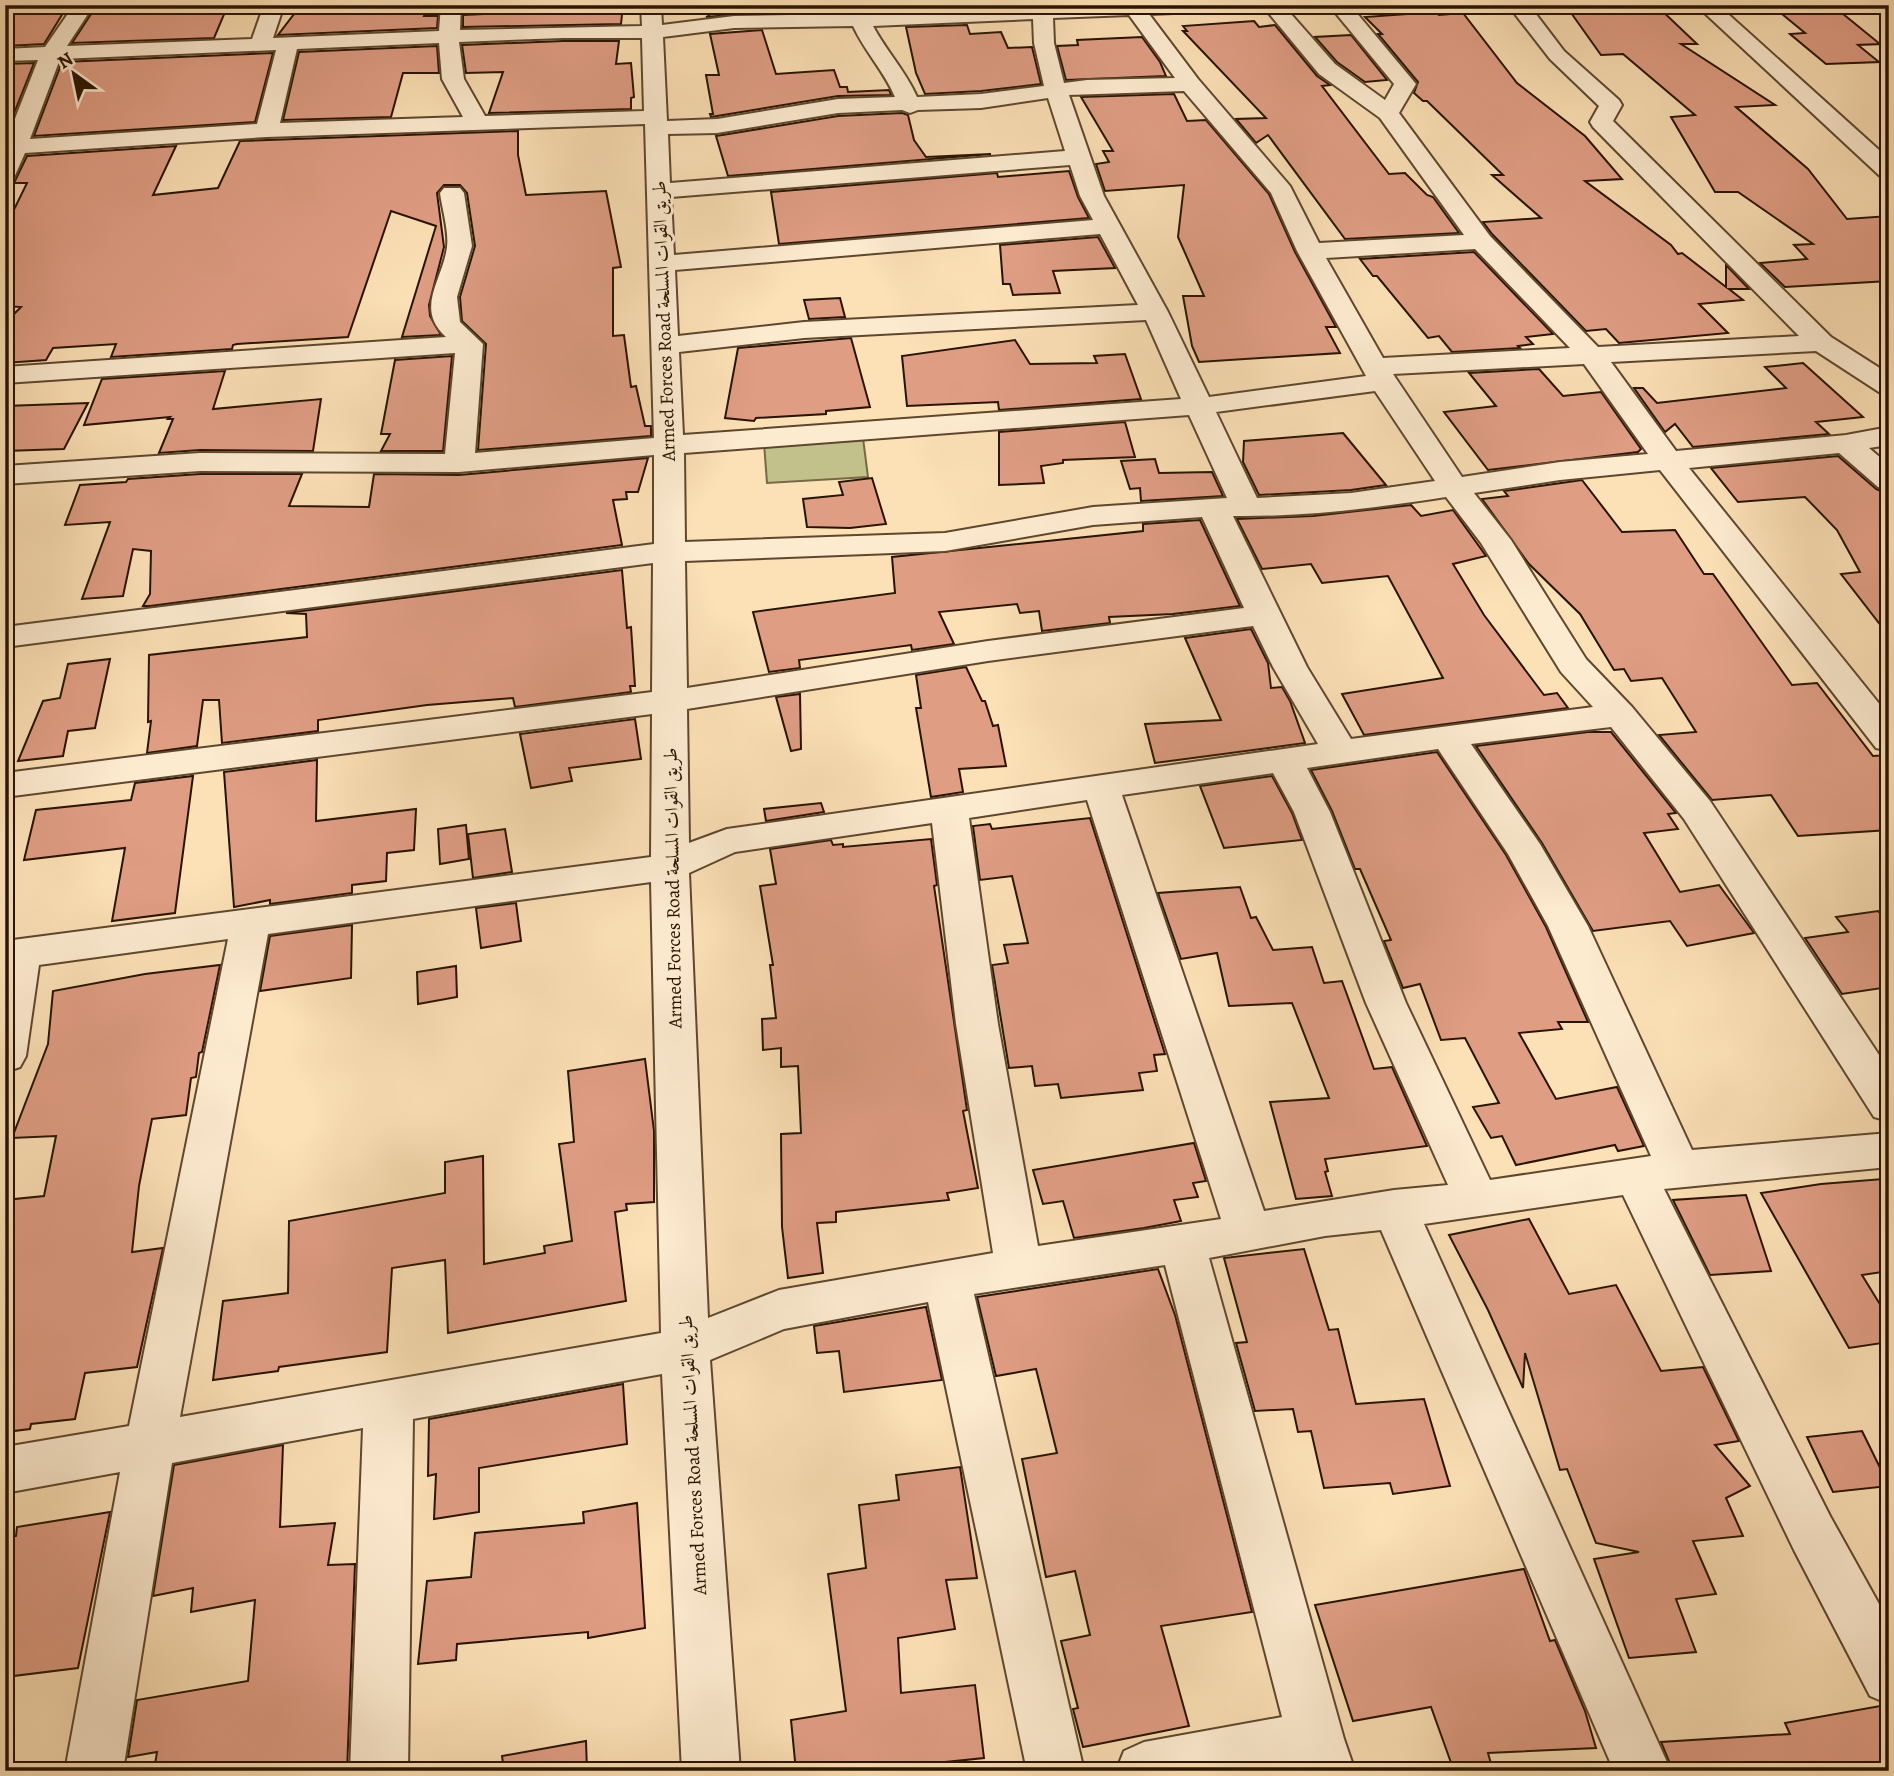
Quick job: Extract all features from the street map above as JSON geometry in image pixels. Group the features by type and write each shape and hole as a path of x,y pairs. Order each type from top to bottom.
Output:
{"street":[{"path":"5,175 18,147 51,54 84,5"},
{"path":"261,43 274,5"},
{"path":"451,5 449,70 458,96 477,121"},
{"path":"5,55 449,37 652,18 734,22 858,13 1222,5"},
{"path":"1272,5 1327,69 1388,113 1481,241 1592,356 1668,461 1889,740"},
{"path":"1339,5 1405,84 1388,113"},
{"path":"1518,5 1557,55 1611,105 1601,122 1821,343 1889,386"},
{"path":"1706,5 1889,172"},
{"path":"1133,8 1190,84 1282,191 1310,251 1378,375 1454,487 1495,540 1573,665 1620,715 1698,810 1889,1105"},
{"path":"1041,9 1046,57 1092,196 1155,312 1247,507"},
{"path":"858,13 876,50 900,80 911,106"},
{"name":"Armed Forces Road طريق القوات المسلحة","path":"652,18 668,445 670,867 685,1349 712,1771"},
{"path":"267,130 288,43"},
{"path":"18,147 267,130 477,121 717,126 838,106 911,106 981,101 1087,86 1190,84"},
{"path":"658,191 1081,157"},
{"path":"452,193 460,246 444,297 447,324 469,344"},
{"path":"661,264 1110,226"},
{"path":"1310,251 1481,241"},
{"path":"664,346 804,330 1155,312"},
{"path":"5,475 212,461 459,463 1201,406 1378,375 1592,356 1821,343"},
{"path":"5,375 469,344"},
{"path":"459,463 469,344"},
{"path":"5,636 668,552 945,542 1094,516 1213,507 1284,508 1351,502 1560,471 1846,444 1889,436"},
{"path":"1846,444 1889,481"},
{"path":"1213,507 1290,667 1340,751"},
{"path":"5,785 669,701 975,653 1264,615"},
{"path":"5,1056 13,954 670,867 727,841 1524,725 1620,715"},
{"path":"1448,737 1503,815 1550,893 1602,998 1657,1173 1812,1533 1889,1677"},
{"path":"1284,759 1312,812 1387,1003 1477,1200"},
{"path":"1101,787 1248,1233"},
{"path":"949,810 977,1024 1019,1268"},
{"path":"94,1771 150,1444 251,922"},
{"path":"5,1470 685,1349 779,1310 947,1279 1394,1208 1477,1200 1657,1173 1889,1150"},
{"path":"1394,1208 1643,1771"},
{"path":"1144,1771 1322,1755 1182,1243"},
{"path":"947,1279 1056,1771"},
{"path":"379,1771 389,1402"}],"shaded area":[{"path":"863,438 868,477 767,483 764,443"}],"building":[{"path":"26,5 68,5 44,44 5,46 5,28 15,12 21,12"},
{"path":"228,5 214,38 72,43 95,8"},
{"path":"301,5 429,5 424,16 438,16 437,28 278,35"},
{"path":"507,5 623,5 621,24 463,27 463,15 506,13"},
{"path":"709,5 753,5 756,13 706,17 709,16"},
{"path":"1771,5 1832,5 1880,44 1858,45 1879,62 1826,64 1790,34 1805,33"},
{"path":"1658,7 1697,44 1681,44 1775,105 1736,107 1808,169 1847,219 1889,216 1889,281 1785,287 1760,263 1807,259 1794,245 1813,244 1738,192 1715,192 1671,117 1695,115 1623,54 1601,55 1569,10"},
{"path":"1436,12 1439,15 1463,13 1517,83 1585,136 1622,179 1585,181 1671,245 1678,254 1682,253 1726,287 1726,265 1749,289 1729,289 1743,300 1699,304 1728,333 1619,343 1606,329 1586,331 1492,234 1483,222 1541,218 1492,175 1503,175 1427,101 1414,93 1418,82 1378,34 1382,34 1365,17"},
{"path":"1254,21 1259,27 1275,25 1317,76 1330,85 1322,86 1389,174 1405,173 1427,195 1433,197 1459,233 1345,239 1268,135 1256,143 1236,119 1266,118 1183,31 1187,31 1183,26"},
{"path":"967,25 970,34 1001,32 1008,48 1032,47 1041,84 925,94 916,73 906,27"},
{"path":"762,30 776,74 834,70 840,87 847,87 848,92 889,90 891,95 838,96 711,117 710,114 713,114 706,75 719,75 710,34"},
{"path":"1351,35 1387,80 1365,82 1337,62 1315,37"},
{"path":"1142,37 1160,62 1166,76 1066,80 1057,46 1078,45 1077,40"},
{"path":"619,41 616,64 631,63 634,97 631,98 631,109 489,113 503,72 466,73 462,45"},
{"path":"437,46 439,73 403,73 391,117 283,120 299,52"},
{"path":"273,53 255,122 34,136 62,62"},
{"path":"34,63 5,136 5,64"},
{"path":"1174,94 1187,121 1206,120 1269,194 1295,252 1336,327 1326,327 1340,353 1199,362 1192,346 1183,296 1204,296 1178,237 1184,185 1105,191 1096,164 1109,162 1103,151 1113,151 1081,97"},
{"path":"908,115 914,140 926,157 991,154 728,176 716,136 838,116"},
{"path":"518,131 518,155 526,195 606,191 621,267 613,268 613,336 624,335 631,387 636,386 645,426 651,426 651,436 478,450 486,344 462,321 460,297 475,246 467,193 460,185 444,185 437,193 444,247 429,305 430,316 441,335 402,337 436,226 391,211 348,337 237,344 233,345 232,349 111,357 116,344 53,348 46,360 5,363 5,323 21,307 5,306 5,228 27,183 11,183 15,181 27,156 176,146 153,195 218,188 240,141"},
{"path":"1069,171 1089,218 779,244 771,192 997,173 998,177"},
{"path":"1098,237 1115,268 1053,271 1060,293 1013,295 1010,284 1003,284 1000,245"},
{"path":"1474,252 1553,334 1526,337 1533,344 1518,346 1520,348 1452,352 1439,336 1428,338 1360,259"},
{"path":"840,298 845,317 809,319 804,300"},
{"path":"851,338 870,407 826,411 826,414 756,418 754,421 725,418 738,348"},
{"path":"1015,340 1030,364 1097,363 1094,356 1125,354 1141,399 999,410 998,402 907,406 902,356"},
{"path":"452,356 443,451 381,451 390,434 381,434 395,360"},
{"path":"1803,363 1863,417 1816,422 1829,434 1693,447 1675,424 1665,432 1634,388 1643,388 1657,403 1786,388 1765,367"},
{"path":"1539,369 1563,396 1601,392 1641,449 1638,452 1488,470 1444,412 1496,406 1469,373"},
{"path":"225,371 213,409 321,399 313,451 200,450 159,453 173,419 168,419 170,417 84,425 102,379"},
{"path":"88,403 64,449 5,451 5,406"},
{"path":"1125,422 1135,457 1063,460 1063,463 1041,466 1044,483 999,485 999,432"},
{"path":"1343,433 1386,485 1351,490 1259,495 1243,462 1244,441"},
{"path":"1838,456 1876,489 1889,495 1889,636 1841,574 1860,572 1837,530 1805,497 1738,502 1711,468"},
{"path":"648,458 638,492 626,492 627,499 613,500 622,545 150,606 143,606 150,594 151,551 133,549 123,596 82,599 110,522 65,525 80,485 126,482 128,479 200,474 302,474 289,506 369,507 374,474 459,475"},
{"path":"1155,459 1159,473 1212,472 1223,496 1141,501 1140,488 1130,489 1121,461"},
{"path":"872,478 886,524 850,528 807,527 803,499 843,495 839,482"},
{"path":"1582,480 1622,532 1675,530 1704,574 1713,574 1792,685 1817,683 1873,756 1889,755 1889,830 1798,836 1771,795 1712,800 1659,735 1696,732 1662,678 1631,681 1624,669 1614,670 1580,614 1529,564 1482,499 1508,496 1504,491"},
{"path":"1411,505 1421,516 1453,510 1486,556 1453,564 1484,615 1544,695 1557,693 1568,708 1364,735 1342,694 1443,678 1388,576 1322,583 1311,564 1262,569 1237,519 1313,516"},
{"path":"1200,520 1240,606 1173,614 1109,617 1110,623 1042,631 1039,611 1020,613 1017,604 939,612 954,644 912,650 911,645 799,660 800,668 769,672 753,612 895,593 892,557 1143,531 1143,524"},
{"path":"622,570 627,628 631,627 635,686 630,686 631,692 515,707 513,698 427,705 318,720 318,731 222,743 219,700 203,700 197,746 147,753 151,721 148,722 149,655 307,637 306,614 286,613"},
{"path":"1251,629 1268,663 1271,688 1282,687 1305,743 1155,763 1145,724 1221,720 1185,638"},
{"path":"110,659 95,728 68,731 63,756 18,761 43,701 60,698 68,664"},
{"path":"966,667 982,701 985,701 993,726 998,725 1006,766 959,769 963,792 931,797 916,708 921,708 916,675"},
{"path":"800,694 801,749 791,751 776,697"},
{"path":"635,719 641,759 569,768 572,781 531,788 520,734"},
{"path":"1588,732 1611,732 1676,813 1668,814 1678,829 1644,833 1680,892 1719,885 1754,933 1687,946 1670,921 1593,931 1542,843 1476,746"},
{"path":"1437,752 1506,855 1546,927 1588,1022 1558,1022 1562,1029 1519,1033 1556,1099 1617,1087 1644,1146 1618,1151 1615,1145 1516,1165 1502,1136 1491,1138 1473,1107 1499,1103 1465,1038 1441,1040 1420,984 1403,988 1384,941 1391,940 1360,869 1355,869 1332,811 1311,770"},
{"path":"317,760 316,821 416,809 414,850 387,853 386,881 352,885 352,893 270,904 270,900 234,907 224,772"},
{"path":"193,776 175,913 112,921 125,848 24,860 36,810 131,800 135,783"},
{"path":"1272,776 1292,813 1302,840 1224,848 1200,786"},
{"path":"821,803 824,812 766,821 764,809"},
{"path":"1090,818 1165,1054 1154,1055 1157,1071 1139,1073 1143,1090 1061,1098 1058,1084 1035,1086 1032,1066 1009,1068 992,965 1008,963 1004,945 1028,943 1012,876 980,880 973,826 990,824 992,829"},
{"path":"466,825 469,859 440,864 438,829"},
{"path":"505,829 512,872 473,878 468,834"},
{"path":"931,839 937,885 934,886 967,1110 963,1111 978,1188 947,1193 949,1200 836,1212 836,1222 817,1223 823,1273 788,1278 782,1227 781,1134 801,1133 798,1066 781,1067 781,1048 763,1050 762,1019 776,1018 770,965 773,965 760,886 776,884 770,849 831,840 833,845 843,844 843,847"},
{"path":"1240,887 1251,918 1256,917 1273,950 1312,947 1324,983 1342,981 1374,1069 1392,1067 1427,1146 1325,1159 1328,1171 1325,1172 1332,1196 1296,1199 1270,1102 1329,1098 1292,1003 1229,1006 1217,953 1181,959 1158,893"},
{"path":"516,903 521,941 481,948 476,908"},
{"path":"1878,911 1889,925 1889,987 1842,994 1805,938 1848,932 1836,917"},
{"path":"352,925 351,978 260,991 270,936"},
{"path":"220,965 196,1077 191,1078 186,1115 152,1119 139,1186 132,1252 163,1248 137,1367 85,1373 75,1419 31,1424 30,1429 5,1432 5,1200 44,1196 56,1136 12,1138 48,1044 53,991 145,974"},
{"path":"456,966 457,997 418,1004 417,972"},
{"path":"645,1059 654,1131 654,1202 626,1204 627,1210 615,1212 626,1301 448,1333 445,1260 392,1268 387,1352 279,1367 278,1371 213,1380 223,1301 288,1293 289,1221 445,1193 445,1162 483,1156 484,1264 545,1253 544,1246 572,1241 559,1144 574,1142 568,1071"},
{"path":"1194,1143 1206,1181 1193,1183 1198,1197 1174,1200 1181,1221 1144,1228 1074,1238 1063,1201 1043,1204 1033,1170"},
{"path":"1883,1179 1889,1190 1889,1271 1862,1275 1889,1319 1889,1342 1849,1348 1761,1193 1821,1184"},
{"path":"1746,1195 1771,1271 1710,1275 1673,1200"},
{"path":"1529,1219 1569,1294 1616,1285 1661,1371 1703,1367 1739,1441 1715,1445 1750,1486 1726,1498 1743,1536 1693,1541 1716,1594 1676,1599 1696,1652 1629,1658 1594,1559 1639,1552 1596,1543 1567,1469 1560,1470 1525,1353 1523,1388 1488,1310 1449,1235"},
{"path":"1304,1249 1329,1330 1338,1329 1356,1404 1424,1399 1450,1486 1393,1494 1390,1483 1324,1488 1311,1431 1298,1432 1293,1409 1255,1411 1236,1343 1247,1342 1224,1258"},
{"path":"1158,1269 1175,1315 1252,1612 1161,1626 1189,1726 1083,1747 1073,1709 1078,1708 1061,1641 1090,1635 1075,1571 1046,1577 1022,1459 1057,1453 1036,1369 996,1376 977,1297"},
{"path":"926,1307 942,1380 844,1392 839,1351 817,1353 814,1326"},
{"path":"623,1384 627,1444 479,1468 479,1512 434,1519 436,1474 428,1476 429,1419"},
{"path":"1862,1431 1889,1486 1833,1492 1807,1437"},
{"path":"283,1445 280,1527 335,1523 328,1565 355,1564 347,1771 154,1771 157,1752 128,1757 137,1700 248,1681 255,1600 191,1612 193,1588 153,1596 174,1465"},
{"path":"960,1467 977,1578 946,1580 955,1629 898,1638 901,1693 975,1685 984,1758 897,1767 898,1771 796,1771 791,1720 846,1711 828,1574 866,1568 859,1505 899,1500 896,1475"},
{"path":"637,1503 645,1628 588,1638 588,1632 457,1644 456,1660 418,1664 427,1581 471,1577 475,1533 584,1523 583,1512"},
{"path":"110,1512 78,1668 5,1677 5,1538 16,1536 17,1527"},
{"path":"1524,1569 1550,1641 1555,1640 1585,1711 1596,1748 1488,1753 1493,1771 1454,1771 1431,1707 1353,1721 1315,1605"},
{"path":"1880,1706 1889,1722 1889,1771 1808,1771 1806,1766 1738,1771 1673,1771 1661,1742 1790,1734 1785,1723"},
{"path":"586,1741 587,1771 504,1771 502,1756"}]}
